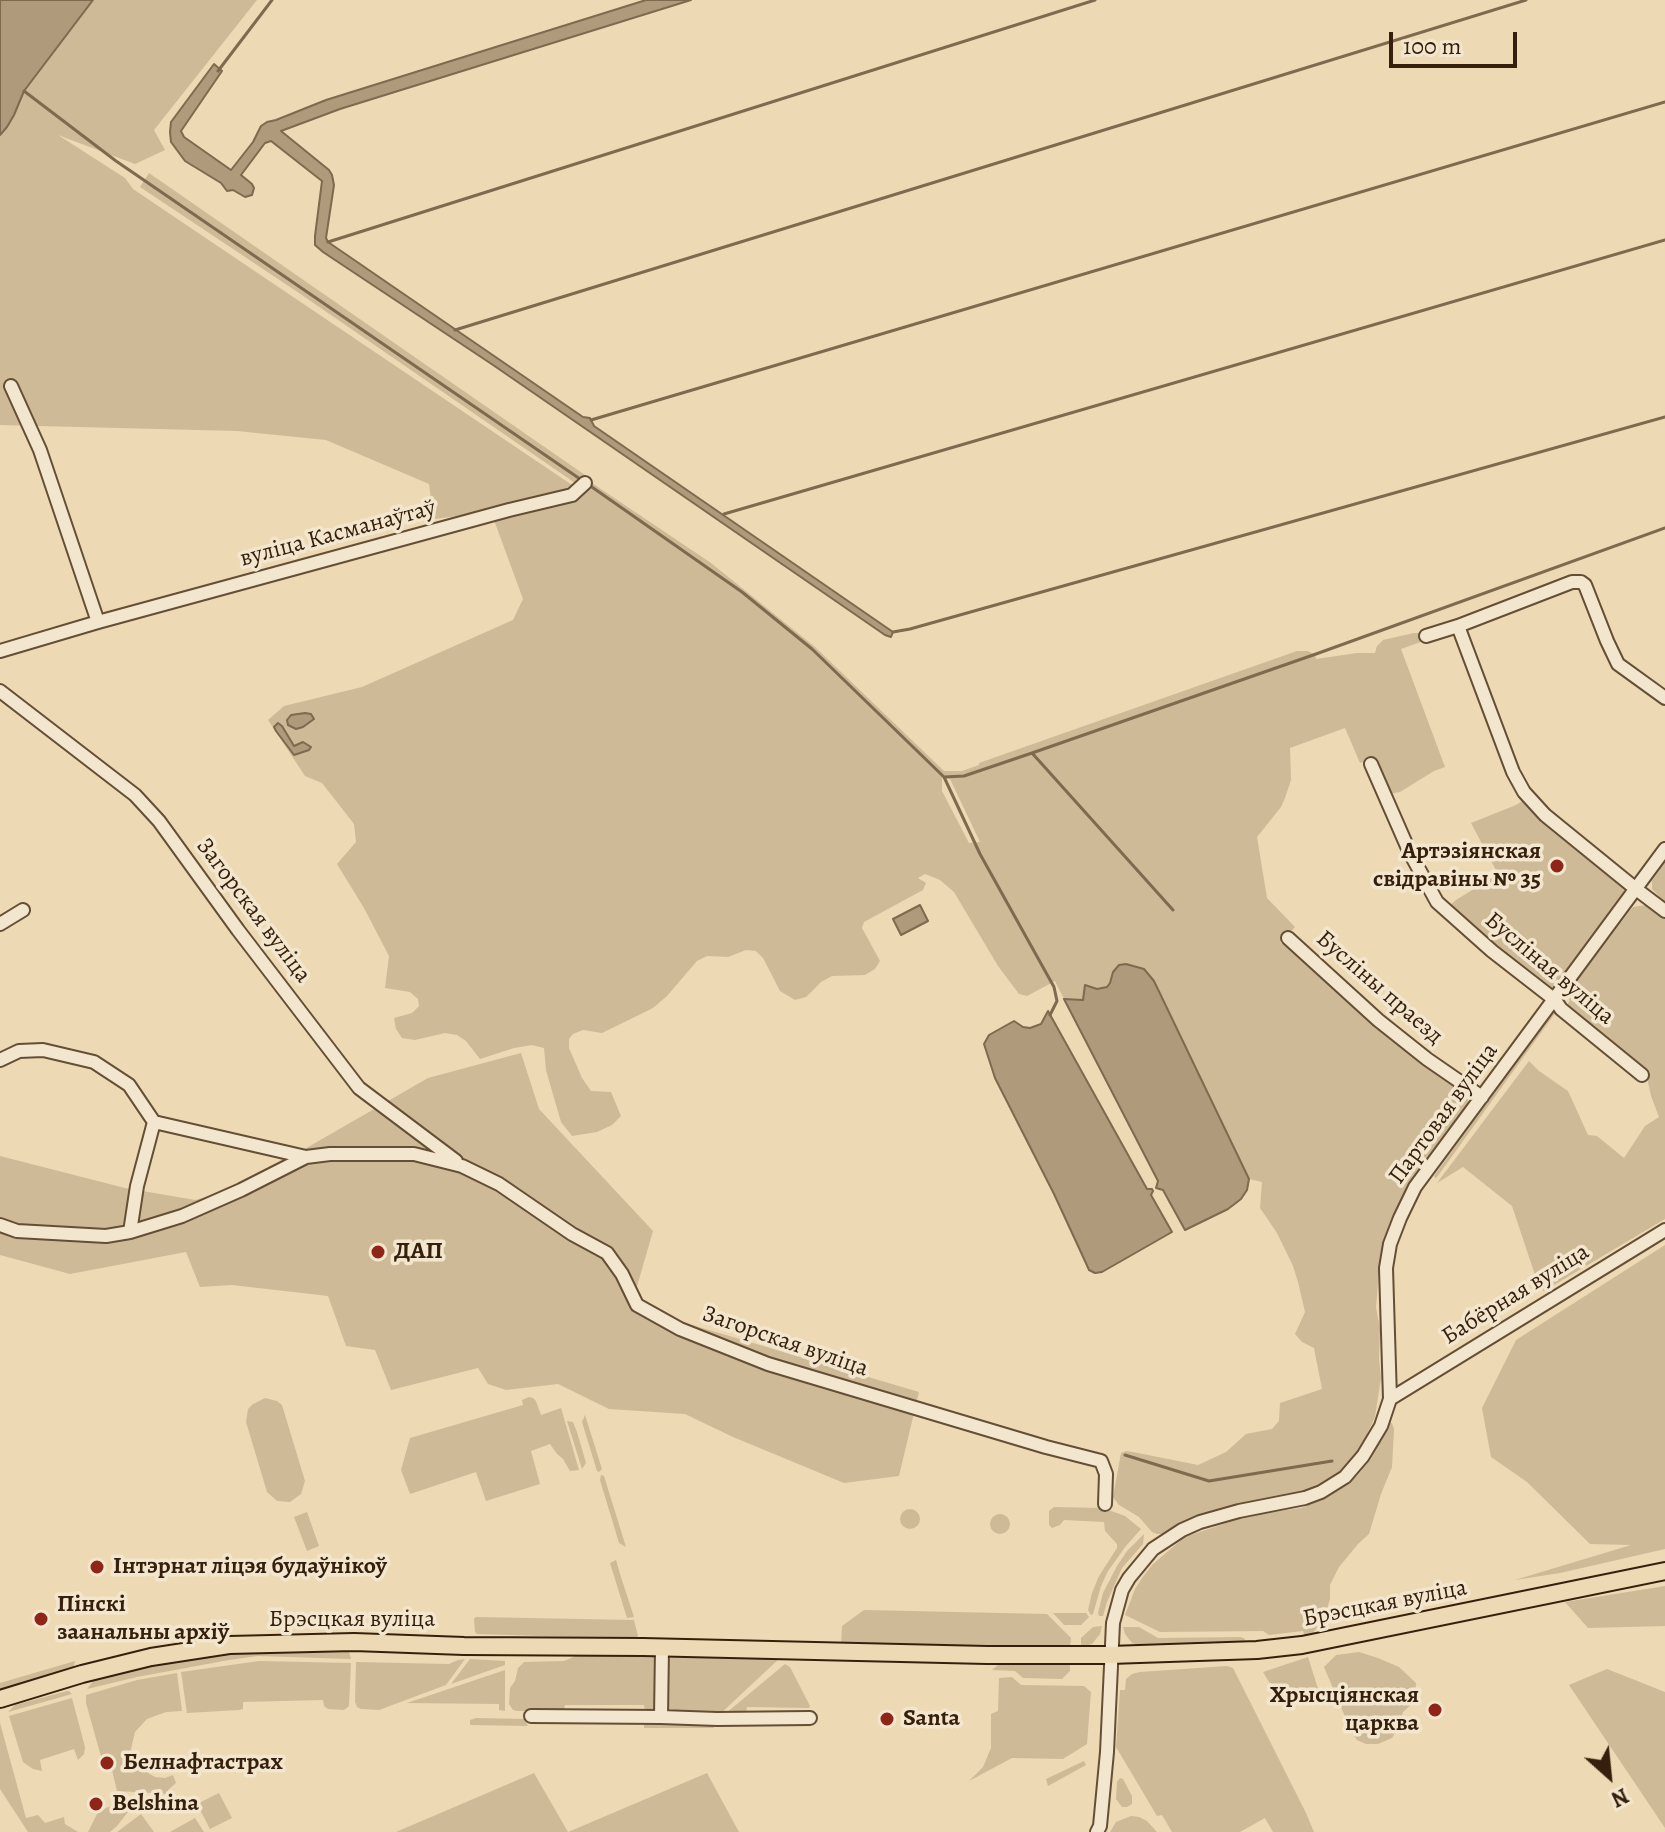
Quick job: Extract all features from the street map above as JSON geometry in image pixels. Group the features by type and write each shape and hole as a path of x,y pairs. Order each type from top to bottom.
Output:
{"main road":[{"name":"Брэсцкая вуліца","path":"0,1699 151,1657 229,1645 354,1642 957,1654 1235,1652 1302,1645 1665,1571"}],"street":[{"path":"11,386 40,450 98,622"},
{"name":"вуліца Касманаўтаў","path":"0,651 572,495 585,483"},
{"path":"1426,636 1572,582 1581,582 1585,585 1618,664 1665,698"},
{"path":"1458,626 1513,772 1524,792 1545,815 1665,911"},
{"name":"Загорская вуліца","path":"0,691 135,795 159,821 359,1088 462,1166 499,1184 572,1234 607,1253 622,1274 637,1305 680,1329 768,1364 1101,1461 1106,1474 1105,1504"},
{"name":"Бусліная вуліца","path":"1371,764 1410,853 1437,902 1642,1075"},
{"name":"Партовая вуліца","path":"1390,1399 1386,1268 1390,1244 1415,1187 1665,849"},
{"path":"0,924 23,910"},
{"name":"Бусліны праезд","path":"1288,938 1378,1020 1482,1097"},
{"path":"0,1060 19,1051 43,1050 94,1062 129,1085 154,1122 137,1186 130,1232"},
{"name":"Загорская вуліца","path":"154,1122 306,1157 414,1154 462,1166"},
{"path":"0,1225 17,1231 106,1236 130,1232 182,1216 306,1157"},
{"name":"Бабёрная вуліца","path":"1390,1399 1665,1230"},
{"path":"1097,1832 1107,1752 1113,1619 1122,1590 1139,1564 1153,1549 1200,1522 1305,1498 1345,1477 1363,1456 1381,1426 1390,1399"},
{"path":"661,1717 662,1648"},
{"path":"531,1716 810,1718"}],"shaded area":[{"path":"0,0 93,0 24,91 14,115 0,135"},
{"path":"93,0 257,0 154,130 165,150 135,164 58,135 125,178 133,189 575,487 589,481 711,563 815,647 944,771 962,771 1297,651 1308,651 1316,659 1375,653 1383,640 1424,633 1429,639 1401,649 1445,767 1400,792 1389,794 1374,758 1360,763 1345,728 1290,748 1291,780 1285,798 1257,837 1267,898 1295,927 1280,942 1457,1086 1468,1099 1468,1106 1397,1209 1385,1241 1376,1307 1380,1329 1381,1378 1375,1417 1360,1449 1340,1473 1314,1489 1204,1514 1162,1534 1152,1532 1139,1517 1119,1505 1113,1497 1121,1453 1133,1452 1198,1465 1226,1452 1246,1434 1272,1429 1279,1421 1280,1403 1322,1389 1314,1348 1295,1334 1305,1312 1293,1266 1277,1233 1260,1208 1262,1182 1249,1179 1155,981 1144,969 1113,972 1107,986 1097,989 1083,1000 1064,999 1055,981 1027,996 1019,994 998,966 954,892 940,880 925,874 918,878 926,883 923,890 864,922 862,928 880,961 875,969 865,975 832,976 806,997 795,1000 780,991 763,958 756,951 746,950 728,957 707,956 697,961 653,1008 602,1033 583,1030 573,1034 569,1039 569,1048 582,1078 591,1091 611,1092 621,1116 612,1125 597,1132 572,1136 561,1122 546,1070 544,1048 532,1045 514,1048 480,1059 457,1035 445,1033 415,1040 402,1038 394,1018 412,1013 419,1006 418,999 410,992 385,988 389,956 337,864 356,842 354,824 322,783 305,776 268,720 284,706 362,687 513,620 523,599 491,512 434,519 429,484 326,440 237,431 0,425 0,135 14,115 24,91","holes":["942,778 950,779 980,842 969,843 942,791"]},
{"path":"646,0 691,0 340,109 281,131 332,175 334,185 326,238 328,242 583,417 590,418 594,426 893,632 891,637 323,252 315,245 322,181 271,141 265,143 241,175 254,188 252,195 245,197 233,190 227,191 221,183 185,161 171,142 171,122 214,64 222,71 181,131 184,137 231,170 267,122 326,100"},
{"path":"149,173 585,475 578,485 140,187"},
{"path":"311,714 314,719 296,729 288,725 291,715"},
{"path":"278,723 294,746 303,742 311,747 309,750 294,755 274,727"},
{"path":"1524,800 1623,884 1624,898 1552,992 1548,992 1449,906 1498,874 1471,823"},
{"path":"1665,862 1665,902 1652,889 1652,881"},
{"path":"920,905 928,921 901,935 893,919"},
{"path":"1646,905 1665,916 1665,1219 1544,1291 1539,1287 1512,1206 1463,1167 1437,1183 1529,1061 1568,1091 1588,1135 1597,1136 1624,1158 1645,1126 1659,1117 1646,1073 1566,1007 1570,1000 1565,996 1633,907"},
{"path":"1119,965 1144,969 1154,981 1249,1179 1241,1199 1228,1209 1185,1230 1163,1190 1156,1188 1158,1181 1064,999 1083,1000 1085,985 1097,989 1107,987 1113,972"},
{"path":"1048,1011 1147,1189 1152,1189 1151,1195 1172,1232 1102,1272 1089,1270 995,1078 984,1044 989,1035 1014,1021 1030,1028 1041,1024"},
{"path":"1556,1012 1437,1177 1435,1178 1549,1016"},
{"path":"521,1053 539,1109 653,1231 631,1307 919,1392 899,1476 844,1483 685,1414 609,1409 558,1384 506,1390 488,1384 478,1368 391,1390 375,1350 346,1346 328,1296 232,1285 200,1287 186,1252 70,1274 0,1255 0,1156 125,1188 195,1200 237,1188 428,1078"},
{"path":"1665,1245 1665,1549 1515,1580 1631,1545 1590,1544 1527,1482 1491,1457 1482,1408 1516,1340"},
{"path":"529,1397 536,1401 541,1415 561,1408 579,1470 570,1471 550,1444 531,1451 540,1484 486,1501 476,1472 410,1494 401,1470 410,1438 523,1405 522,1400"},
{"path":"265,1398 282,1405 305,1481 301,1494 290,1502 277,1501 267,1492 246,1422 248,1409"},
{"path":"585,1415 602,1469 599,1472 582,1422"},
{"path":"567,1421 573,1422 577,1432 586,1463 582,1469"},
{"path":"1388,1423 1392,1423 1394,1429 1392,1467 1369,1534 1339,1567 1330,1585 1326,1612 1311,1635 1305,1637 1303,1631 1269,1635 1263,1631 1160,1632 1125,1615 1142,1578 1180,1541 1250,1515 1301,1508 1324,1499 1357,1476 1371,1459"},
{"path":"601,1475 604,1476 626,1547 619,1543"},
{"path":"1054,1507 1103,1508 1125,1516 1141,1529 1108,1571 1091,1615 1088,1610 1092,1593 1117,1544 1105,1531 1104,1522 1064,1520 1052,1528 1049,1525 1049,1511"},
{"path":"910,1509 917,1512 920,1519 917,1526 910,1529 903,1526 900,1519 903,1512"},
{"path":"307,1512 319,1546 307,1551 294,1517"},
{"path":"1000,1514 1007,1517 1010,1524 1007,1531 1000,1534 993,1531 990,1524 993,1517"},
{"path":"1144,1534 1143,1544 1122,1568 1103,1616 1099,1616 1103,1593 1117,1566"},
{"path":"616,1560 634,1617 627,1618 610,1563"},
{"path":"1665,1586 1665,1626 1588,1628 1565,1602"},
{"path":"864,1610 1047,1614 1071,1638 1070,1648 841,1646 842,1626"},
{"path":"1053,1613 1086,1613 1089,1617 1081,1625 1064,1625"},
{"path":"476,1617 634,1620 638,1636 635,1639 477,1634"},
{"path":"1102,1626 1092,1644 1081,1647 1081,1638 1093,1627"},
{"path":"1123,1627 1139,1627 1158,1638 1241,1637 1245,1642 1138,1645 1132,1643"},
{"path":"345,1650 351,1659 258,1656 87,1689 94,1680 208,1653"},
{"path":"585,1652 653,1655 658,1663 657,1709 645,1712 644,1705 565,1705 564,1711 513,1710 509,1704 510,1688 518,1668 524,1662 564,1661"},
{"path":"677,1652 781,1657 719,1715 667,1712 664,1707 666,1665"},
{"path":"1359,1652 1399,1667 1416,1683 1415,1701 1403,1712 1392,1738 1378,1744 1366,1744 1357,1740 1352,1733 1324,1667 1336,1655"},
{"path":"1308,1657 1319,1692 1281,1691 1269,1682 1263,1672"},
{"path":"465,1659 446,1685 379,1710 357,1707 356,1662 449,1664"},
{"path":"470,1659 505,1661 505,1665 451,1684"},
{"path":"75,1661 73,1669 0,1695 0,1683"},
{"path":"259,1661 351,1663 349,1706 344,1710 328,1709 323,1700 243,1702 243,1709 239,1710 187,1713 181,1672"},
{"path":"785,1664 790,1667 809,1708 747,1707 746,1713 725,1714"},
{"path":"999,1664 1070,1664 1070,1671 1062,1679 1023,1678 1015,1671 992,1670"},
{"path":"1233,1668 1314,1832 1273,1832 1265,1818 1240,1832 1172,1832 1162,1815 1157,1816 1116,1747 1120,1690 1125,1690 1126,1679 1132,1674"},
{"path":"1607,1669 1665,1692 1665,1828 1569,1685"},
{"path":"505,1670 505,1711 499,1710 499,1704 407,1703"},
{"path":"177,1673 182,1711 166,1712 147,1719 135,1732 131,1749 141,1769 155,1777 173,1775 176,1783 168,1790 169,1794 117,1791 111,1766 104,1767 86,1695 137,1680"},
{"path":"1012,1677 1021,1685 1084,1686 1091,1692 1087,1744 1063,1759 1012,1758 969,1781 983,1767 991,1748 991,1714 998,1711 999,1678"},
{"path":"69,1691 72,1694 8,1712 15,1705"},
{"path":"72,1698 85,1747 84,1754 78,1760 74,1749 40,1760 42,1771 33,1769 23,1762 9,1716"},
{"path":"524,1719 528,1726 470,1725 470,1720"},
{"path":"644,1722 711,1722 714,1728 644,1728"},
{"path":"0,1723 26,1818 38,1815 45,1823 64,1817 65,1824 78,1832 28,1832 0,1789"},
{"path":"1084,1761 1086,1765 1048,1786 1046,1779"},
{"path":"534,1773 568,1832 396,1832"},
{"path":"707,1773 739,1832 568,1832"},
{"path":"1120,1778 1132,1796 1132,1804 1127,1807 1122,1807 1116,1799"},
{"path":"219,1793 232,1818 210,1829 197,1804"},
{"path":"122,1802 131,1808 117,1826 110,1832 88,1832 97,1814"},
{"path":"141,1814 154,1832 117,1832"},
{"path":"1131,1816 1147,1821 1157,1832 1110,1832 1116,1822"},
{"path":"195,1818 204,1832 170,1832"}],"waterway":[{"path":"218,71 272,0"},
{"path":"328,242 1095,0"},
{"path":"455,330 1526,0"},
{"path":"24,91 116,161 583,481"},
{"path":"591,420 1665,102"},
{"path":"724,514 1665,240"},
{"path":"893,632 1665,417"},
{"path":"589,485 742,592 812,649 944,777 980,854 1054,987 1057,1001 1050,1015"},
{"path":"944,777 964,776 1032,753 1665,528"},
{"path":"1032,753 1173,910"},
{"path":"1125,1455 1209,1481 1332,1461"}],"place":[{"name":"Артэзіянская свідравіны № 35","path":"1557,866"},
{"name":"ДАП","path":"378,1252"},
{"name":"Інтэрнат ліцэя будаўнікоў","path":"97,1567"},
{"name":"Пінскі заанальны архіў","path":"41,1619"},
{"name":"Хрысціянская царква","path":"1435,1710"},
{"name":"Santa","path":"887,1719"},
{"name":"Белнафтастрах","path":"107,1763"},
{"name":"Belshina","path":"96,1804"}]}
